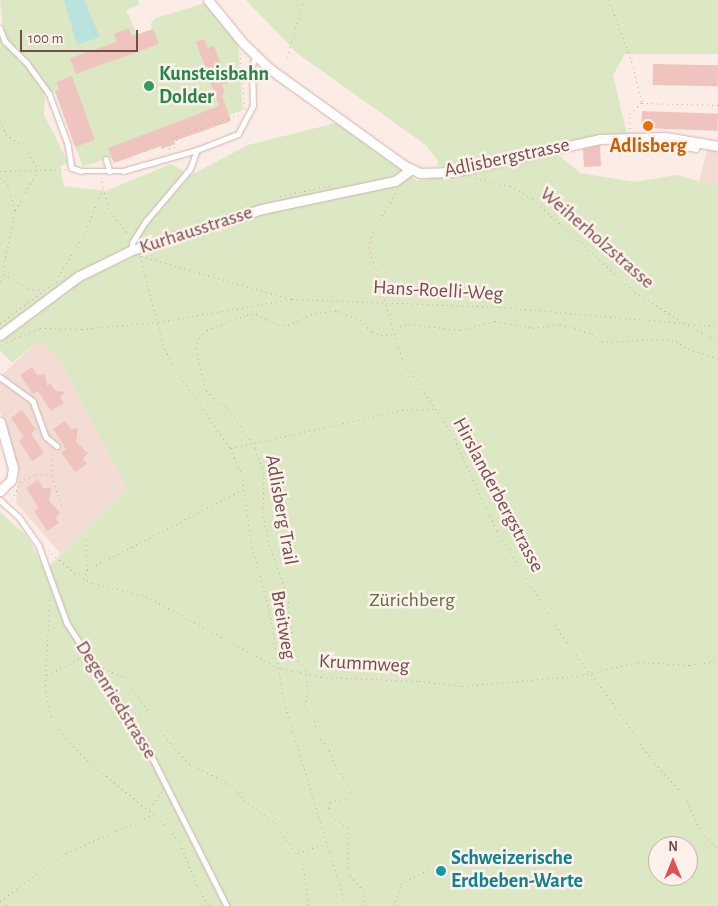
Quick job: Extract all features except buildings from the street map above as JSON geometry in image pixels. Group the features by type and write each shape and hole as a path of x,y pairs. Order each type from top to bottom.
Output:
{"street":[{"name":"Adlisbergstrasse","path":"208,0 256,56 410,170 431,174 452,172 570,144 629,137 683,138 718,146"},
{"name":"Kurhausstrasse","path":"0,337 79,276 136,249 262,209 401,178 410,170"},
{"path":"0,422 13,468 11,480 0,491"}],"lane":[{"path":"0,28 5,42 27,62 50,93 68,144 72,168 100,172 123,171 196,150 238,134 247,123 253,106 252,65 256,56"},
{"path":"136,249 165,195 190,169 196,150"},
{"path":"106,159 110,171"},
{"path":"0,377 33,401 46,437 57,446"},
{"name":"Degenriedstrasse","path":"0,500 19,517 39,546 52,590 86,655 145,742 227,906"}],"path":[{"path":"296,0 301,10"},
{"path":"287,57 304,0"},
{"path":"608,0 632,62 642,102"},
{"path":"169,146 169,149 178,146 176,136 245,112 240,46"},
{"path":"629,137 630,114 642,102 718,105"},
{"path":"0,121 6,134 26,148 38,170"},
{"path":"0,171 72,168"},
{"path":"0,285 15,212 38,170"},
{"name":"Breitweg","path":"100,172 110,212 126,228 136,249 172,364 230,448 245,489 251,542 276,643 276,667 346,906"},
{"name":"Weiherholzstrasse","path":"469,177 510,186 533,199 635,292 686,324 718,341"},
{"path":"0,178 8,185 15,212"},
{"name":"Hirslanderbergstrasse","path":"401,178 398,192 370,239 371,258 402,358 452,434 497,531 588,674 618,710 651,758 684,796 701,832 718,849"},
{"path":"56,282 86,231 103,187"},
{"path":"136,249 292,299"},
{"path":"3,274 28,289 44,290"},
{"name":"Hans-Roelli-Weg","path":"0,337 9,343 40,328 82,328 158,322 292,299 384,301 500,307 718,326"},
{"name":"Adlisberg Trail","path":"306,674 306,668 294,656 288,598 271,554 263,513 264,473 250,442 226,406 217,402 205,389 196,348 206,330 247,315 256,314 278,325 288,325 315,313 337,311 360,320 372,332 394,334"},
{"path":"394,334 400,326 409,324 460,330 495,321 534,328 560,324 581,333 592,334 602,342 657,339 676,341 688,349 718,358"},
{"path":"230,448 250,442 303,434 402,410 435,409"},
{"path":"57,446 54,449 51,475 62,507"},
{"path":"6,507 20,482 36,474 51,475"},
{"path":"87,570 245,489"},
{"path":"84,579 87,570 86,536"},
{"name":"Krummweg","path":"39,546 45,547 84,579 146,596 276,667 306,674 360,680 419,681 446,687 588,674 638,662 689,665 718,661"},
{"path":"52,590 49,596 46,696 51,717 66,739 148,808 180,843 198,887 209,906"},
{"path":"47,675 86,655"},
{"path":"93,664 124,677 172,745 189,764 232,785 244,800 275,823 298,853 307,882 309,906"},
{"path":"306,674 308,691 305,706 314,718 318,736 328,747 335,766 352,790 348,798 334,799 327,807 328,814 348,828 348,873 364,891 365,906"},
{"path":"148,808 168,785"},
{"path":"0,901 66,853 154,814"},
{"path":"180,843 192,838"},
{"path":"298,853 328,842"},
{"path":"394,906 401,884 429,870"},
{"path":"3,899 7,906"}],"shaded area":[{"path":"708,147 718,149 718,186 699,181"},
{"path":"38,341 58,356 127,489 61,554 16,503 19,474 0,411 0,377"}],"green space":[{"name":"Kunsteisbahn Dolder","path":"0,0 139,0 139,5 126,10 138,36 152,31 151,23 156,18 205,3 238,43 243,110 229,115 231,121 174,141 175,144 162,149 160,146 114,163 111,157 83,167 55,92 51,93 4,35"},
{"name":"Zürichberg","path":"246,0 718,0 718,54 625,54 613,75 627,134 548,146 580,173 634,182 676,175 718,186 718,906 0,906 0,512 27,536 45,570 127,489 58,356 38,341 12,363 0,350 0,32 3,42 26,64 45,88 44,115 68,162 60,167 64,186 105,191 171,164 191,175 248,145 336,123 417,181 487,166 483,158 443,167 436,165 439,162 426,145 297,53"}],"water":[{"path":"64,0 84,0 100,37 77,45"}],"place":[{"name":"Kunsteisbahn Dolder","path":"149,86"},
{"name":"Adlisberg","path":"648,126"},
{"name":"Schweizerische Erdbeben-Warte","path":"441,871"}]}
